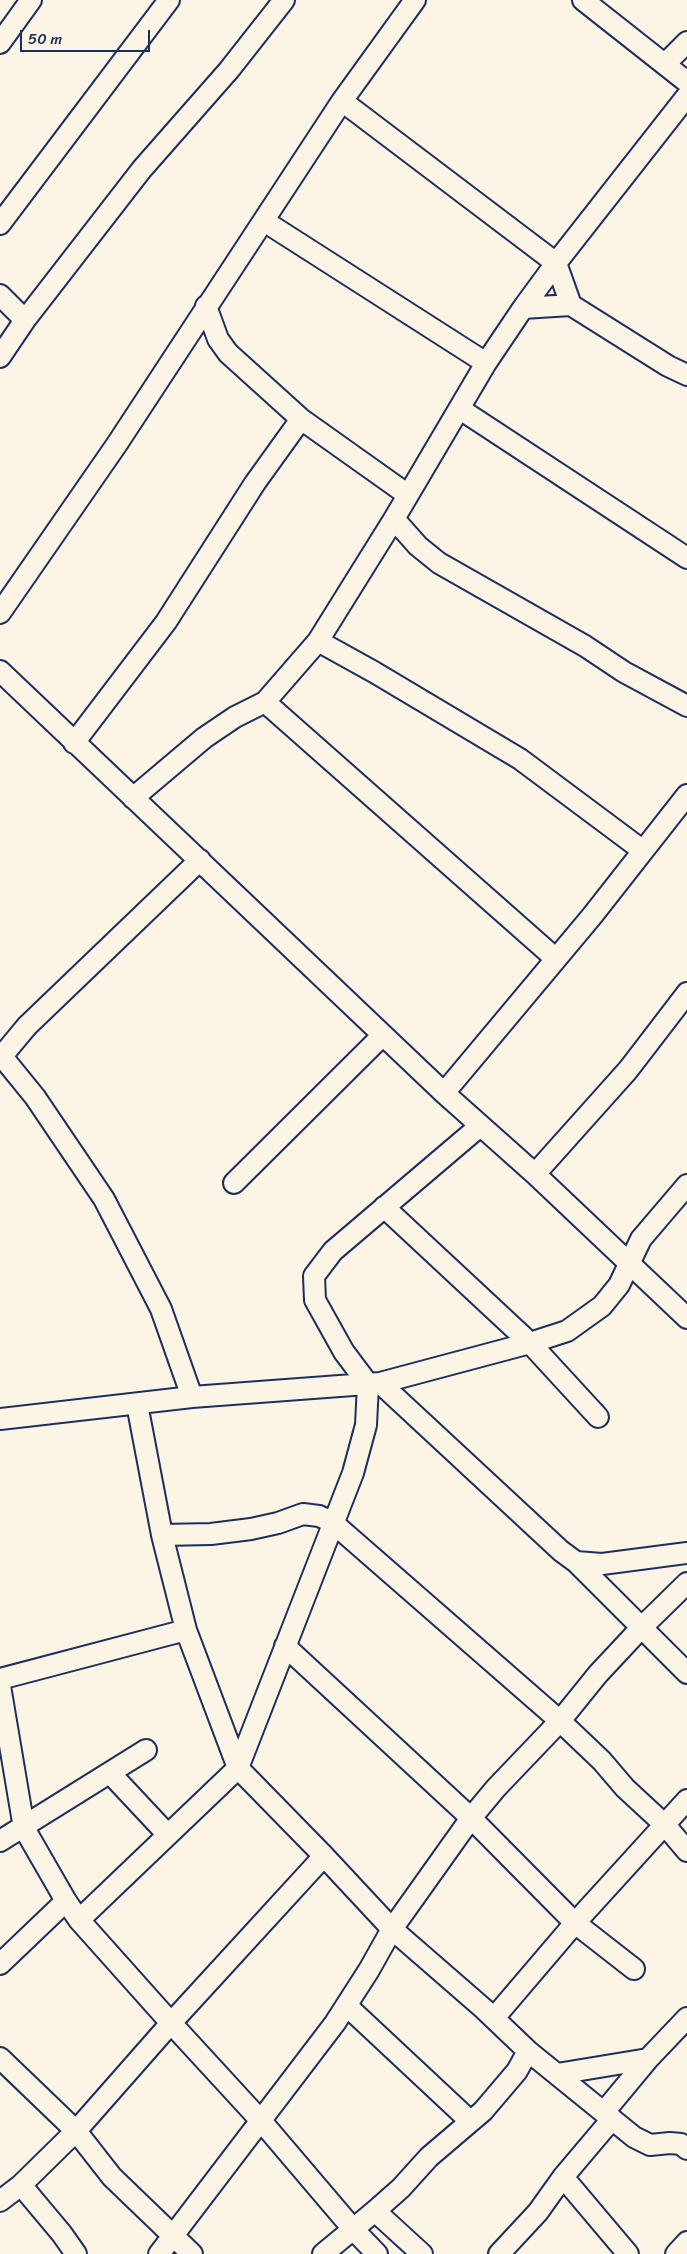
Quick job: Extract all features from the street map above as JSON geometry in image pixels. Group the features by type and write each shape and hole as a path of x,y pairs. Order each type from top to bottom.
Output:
{"street":[{"path":"0,43 31,0"},
{"path":"0,224 169,0"},
{"path":"0,357 25,320 142,169 229,70 284,0"},
{"path":"0,613 117,444 342,101 416,0"},
{"path":"583,0 687,82"},
{"path":"665,64 687,42"},
{"path":"133,798 204,738 235,717 265,702 318,641 394,519 486,363 523,308 687,96"},
{"path":"342,101 556,263 570,305"},
{"path":"264,220 486,363"},
{"path":"0,294 25,320"},
{"path":"523,308 570,305 668,366 687,374"},
{"path":"206,306 218,339 228,353 302,419 408,495"},
{"path":"460,409 687,558"},
{"path":"74,743 166,622 256,483 302,419"},
{"path":"394,519 418,546 439,563 585,646 624,672 687,706"},
{"path":"318,641 520,759 642,850"},
{"path":"0,671 444,1094 535,1174 687,1318"},
{"path":"265,702 556,959"},
{"path":"444,1094 556,959 687,795"},
{"path":"192,1398 161,1309 104,1199 36,1097 1,1055 27,1026 200,860"},
{"path":"535,1174 628,1070 687,993"},
{"path":"234,1183 383,1035"},
{"path":"480,1126 332,1251 314,1276 315,1300 344,1352 374,1384 561,1551 576,1562 687,1673"},
{"path":"0,1419 192,1398 374,1384 530,1343 567,1331 602,1306 619,1285 641,1239 687,1185"},
{"path":"384,1207 530,1343 598,1417"},
{"path":"79,1920 238,1768 332,1522 353,1473 366,1425 374,1384"},
{"path":"137,1404 162,1535 186,1630 238,1768 392,1929 494,2018 528,2051 634,2137 650,2145 682,2144 687,2149"},
{"path":"162,1535 210,1534 252,1529 304,1514 319,1516 332,1522 560,1721 602,1761 624,1788 665,1825 687,1851"},
{"path":"576,1562 602,1564 687,1553"},
{"path":"159,2254 185,2248 262,2122 347,2006 392,1929 472,1818 496,1788 560,1721 641,1628 687,1583"},
{"path":"0,1679 186,1630"},
{"path":"285,1646 472,1818 575,1923 634,1969"},
{"path":"0,1686 24,1828 66,1901 79,1920 171,2024 262,2122 353,2229 378,2254"},
{"path":"0,1841 24,1828 57,1804 146,1750"},
{"path":"110,1773 168,1835"},
{"path":"494,2018 575,1923 687,1800"},
{"path":"0,2201 21,2185 76,2132 171,2024 324,1856"},
{"path":"0,1964 66,1901"},
{"path":"347,2006 470,2121"},
{"path":"499,2254 538,2212 648,2059 687,2018"},
{"path":"323,2254 401,2188 429,2158 483,2111 516,2071 528,2051"},
{"path":"0,2058 76,2132 112,2178 185,2248"},
{"path":"557,2074 648,2059"},
{"path":"563,2177 628,2254"},
{"path":"21,2185 62,2234 76,2254"},
{"path":"375,2211 422,2254"},
{"path":"676,2254 687,2242"}]}
